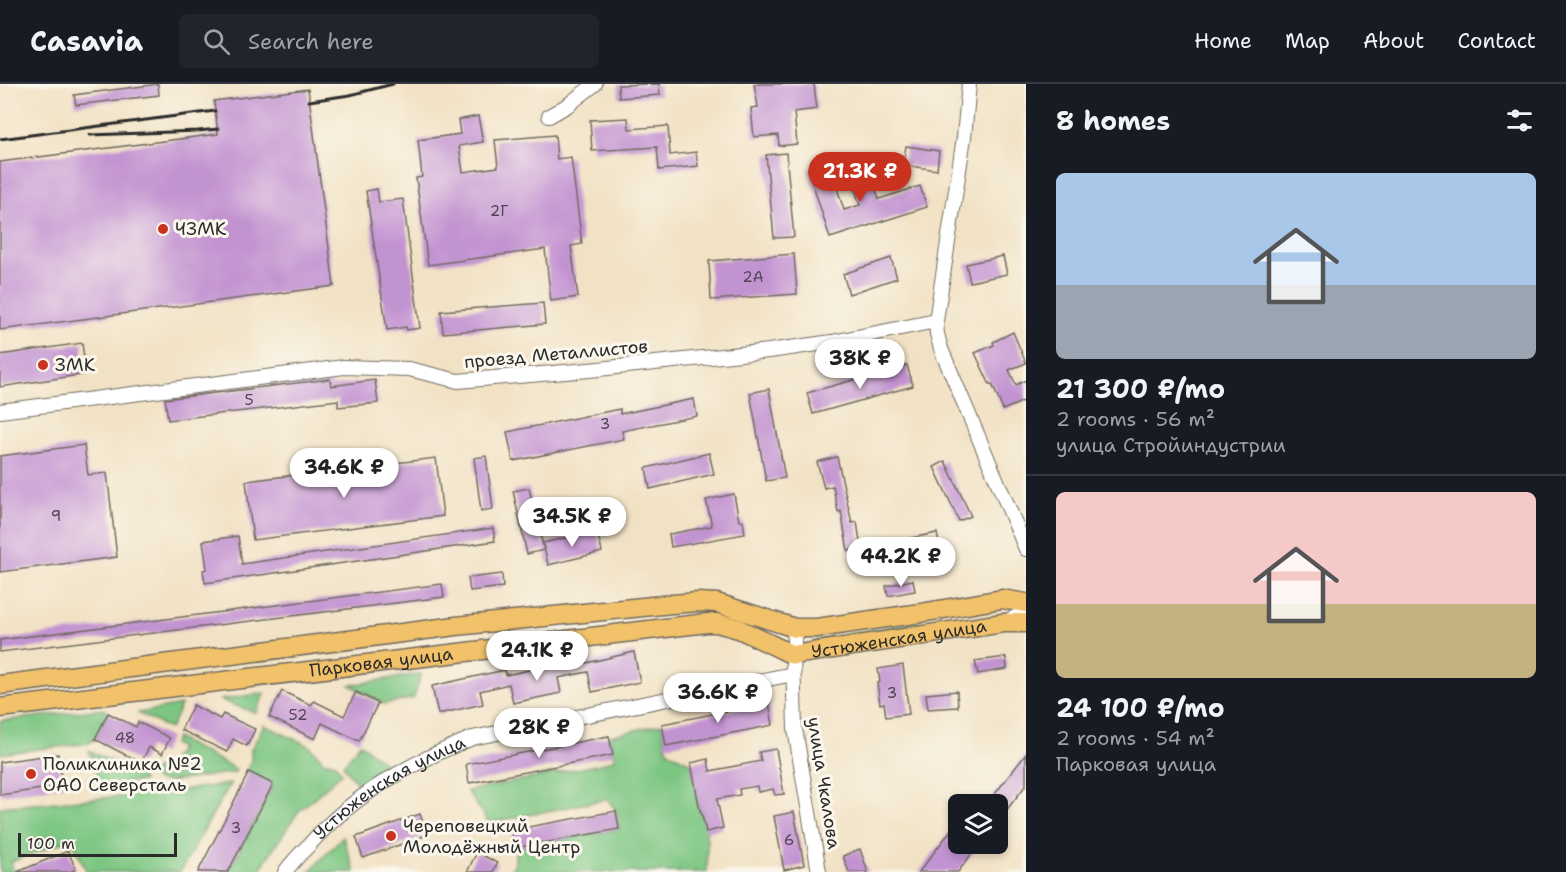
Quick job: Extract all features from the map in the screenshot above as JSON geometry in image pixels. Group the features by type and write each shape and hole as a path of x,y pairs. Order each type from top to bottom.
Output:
{"main road":[{"name":"Устюженская улица","path":"795,628 817,628 1002,599 1026,603"},
{"name":"Парковая улица","path":"0,685 449,627 698,602 717,603 795,628"},
{"name":"Устюженская улица","path":"793,655 1003,623 1026,622"},
{"name":"Парковая улица","path":"0,708 707,623 717,623 738,629 793,655"}],"street":[{"path":"549,116 568,105 595,84"},
{"path":"969,84 964,137 936,321 937,334 941,350 1026,549"},
{"name":"проезд Металлистов","path":"0,411 344,367 409,369 458,381 589,370 769,351 832,342 936,321"},
{"name":"Устюженская улица","path":"1003,623 1026,612"},
{"name":"улица Чкалова","path":"795,628 793,655 795,729 819,872"},
{"name":"Устюженская улица","path":"285,872 318,834 362,796 400,771 464,742 482,736 793,674"}],"green space":[{"path":"919,622 919,628 816,644 814,642 816,640"},
{"path":"421,674 414,698 384,704 350,685"},
{"path":"265,693 256,713 220,700"},
{"path":"181,705 170,729 138,713"},
{"path":"104,709 108,713 95,739 89,743 0,754 0,721"},
{"path":"662,724 669,752 691,763 706,833 707,872 510,872 515,863 515,848 619,829 616,810 607,799 489,823 467,791 601,764 615,759 609,736"},
{"path":"264,725 310,746 324,762 334,762 342,773 298,812 258,872 228,872 273,785 246,771 251,761 251,750"},
{"path":"176,738 236,769 235,772 168,782 155,780 151,771 169,765 180,748 173,744"},
{"path":"360,743 391,769 361,789 343,765"},
{"path":"89,751 139,774 143,781 101,787"},
{"path":"230,784 180,872 87,872 71,839 11,862 14,872 0,872 0,807 126,796 149,789 166,792"},
{"path":"343,837 355,872 309,872"}],"building":[{"path":"158,84 159,95 76,105 74,95"},
{"path":"659,84 660,95 619,98 618,85"},
{"path":"754,84 814,84 817,109 794,112 797,144 779,146 778,135 754,137 751,108 758,107"},
{"name":"ЧЗМК","path":"308,89 334,286 0,330 0,162 218,134 214,101"},
{"path":"478,116 483,142 459,146 463,172 498,167 495,140 555,135 557,159 571,157 582,244 571,246 578,297 551,301 545,249 428,265 416,178 422,177 418,140 460,134 458,120"},
{"path":"628,118 629,129 668,126 670,155 696,152 698,166 659,170 657,147 592,151 590,120"},
{"path":"906,146 939,151 937,170 903,165"},
{"path":"786,153 794,237 774,238 766,155"},
{"path":"829,163 844,210 860,205 853,184 872,178 879,199 920,186 927,207 830,238 808,169"},
{"path":"377,189 379,202 403,199 420,328 407,330 406,327 387,330 366,191"},
{"path":"794,254 797,294 711,300 709,261"},
{"path":"1003,256 1007,274 970,282 966,264"},
{"path":"891,258 897,278 849,294 843,274"},
{"path":"543,303 545,324 443,333 441,311"},
{"path":"1013,332 1026,363 1009,370 1016,385 1026,380 1026,400 1003,410 975,353 994,345 993,342"},
{"name":"ЗМК","path":"82,343 86,374 0,387 0,355"},
{"path":"907,365 913,386 813,414 807,393"},
{"path":"330,379 331,386 375,380 378,403 338,407 338,400 168,420 165,399"},
{"path":"769,389 785,478 766,481 750,393"},
{"path":"694,399 697,416 622,431 624,439 513,461 507,432 620,409 620,414"},
{"path":"84,445 88,475 107,473 117,557 0,572 0,456"},
{"path":"709,453 714,474 650,489 646,468"},
{"path":"486,456 493,509 481,511 474,458"},
{"path":"837,457 852,523 857,522 861,548 848,551 841,511 838,512 833,486 824,488 817,462"},
{"path":"436,458 443,516 253,540 246,481"},
{"path":"945,461 971,516 959,521 934,467"},
{"path":"529,488 544,550 527,554 513,491"},
{"path":"734,494 739,521 743,521 745,534 671,547 669,534 712,526 706,500"},
{"path":"493,528 495,541 205,583 203,570 207,569 203,541 238,536 242,564"},
{"path":"597,531 602,552 548,565 543,543"},
{"path":"937,533 940,551 877,563 874,545"},
{"path":"502,574 503,587 470,591 468,578"},
{"path":"913,580 915,591 888,596 886,586"},
{"path":"442,584 444,597 0,652 0,640"},
{"path":"634,652 640,682 592,692 588,672 558,678 561,693 513,703 509,684 480,691 483,704 438,714 432,686 505,670 506,675 585,658 586,663"},
{"path":"1006,657 1007,669 978,674 975,661"},
{"path":"903,665 909,714 886,717 884,703 880,704 878,669"},
{"path":"282,691 311,705 314,701 344,716 356,692 378,703 359,741 322,723 315,739 269,717"},
{"path":"957,691 958,707 928,709 926,694"},
{"path":"769,703 773,725 666,746 662,724"},
{"path":"193,705 220,719 223,714 255,729 247,746 233,739 227,752 181,730"},
{"path":"108,713 136,727 138,722 170,738 162,754 149,747 141,763 95,739"},
{"path":"609,736 613,755 469,783 466,764"},
{"path":"776,749 784,794 775,795 773,789 758,792 757,786 739,789 740,795 717,799 723,828 706,832 691,763 708,759 710,771 761,761 759,752"},
{"name":"Поликлиника №2 ОАО Северсталь","path":"58,754 63,786 0,795 0,762"},
{"path":"1026,754 1026,785 1008,808 1008,794 995,794"},
{"path":"249,772 273,784 228,872 198,872"},
{"path":"616,811 619,829 515,848 511,830"},
{"path":"794,812 804,865 784,870 774,816"},
{"name":"Череповецкий Молодёжный Центр","path":"420,814 427,835 363,858 356,837"},
{"path":"948,834 948,854 972,854 958,872 919,872"},
{"path":"860,849 868,872 849,872 843,856"},
{"path":"68,851 76,869 70,872 17,872"},
{"path":"477,852 497,863 493,872 467,872"}],"railway":[{"path":"309,101 350,95 393,84"},
{"path":"0,139 215,111"},
{"path":"90,135 218,129"}],"place":[{"name":"ЧЗМК","path":"163,229"},
{"name":"ЗМК","path":"43,365"},
{"name":"Поликлиника №2 ОАО Северсталь","path":"31,774"},
{"name":"Череповецкий Молодёжный Центр","path":"391,836"}]}
